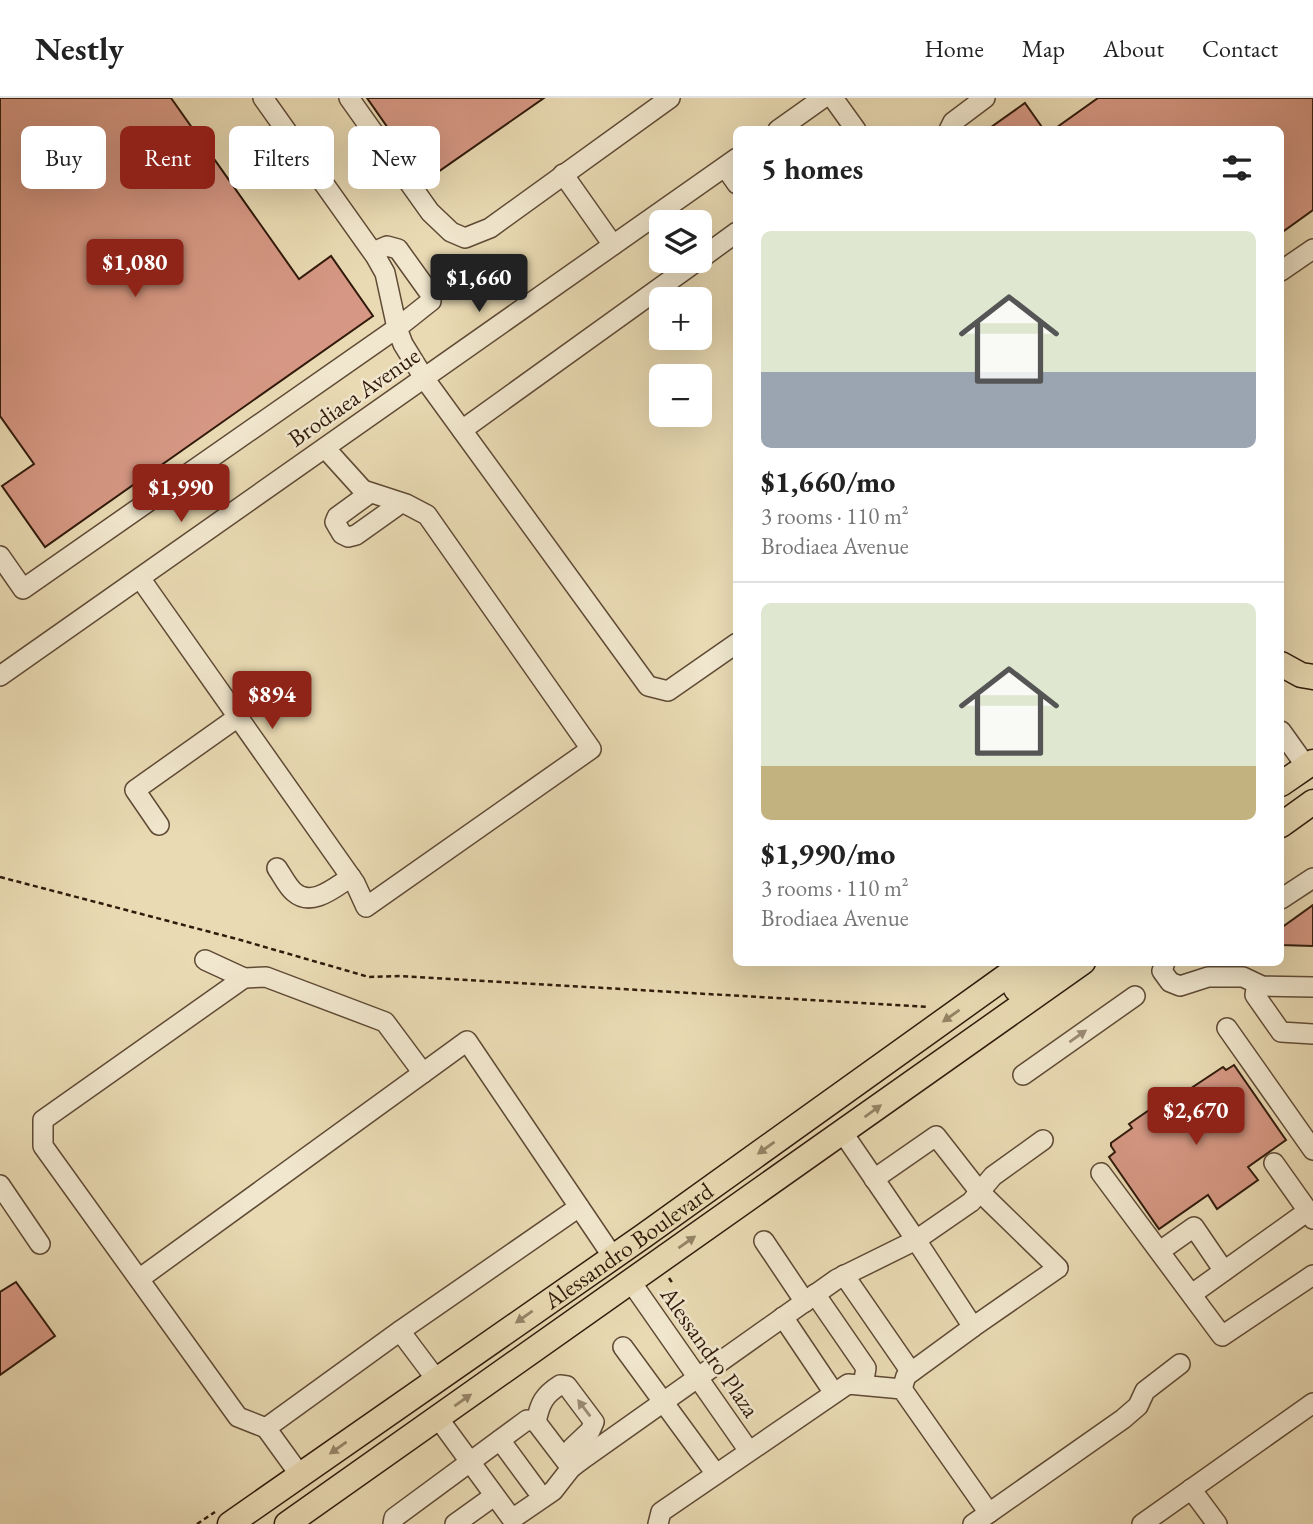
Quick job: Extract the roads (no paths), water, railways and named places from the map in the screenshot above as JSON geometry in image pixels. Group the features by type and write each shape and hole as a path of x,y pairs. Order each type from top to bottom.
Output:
{"main road":[{"path":"1284,666 1301,675 1313,677"},
{"path":"1284,782 1311,768"},
{"path":"1284,823 1313,802"},
{"name":"Alessandro Boulevard","path":"230,1524 613,1257 1016,966"},
{"path":"989,1028 984,1016 986,1010 1046,966"},
{"name":"Alessandro Boulevard","path":"288,1524 1077,966"},
{"path":"613,1257 632,1282"}],"street":[{"path":"263,98 373,252 385,273 403,344 424,378 648,687 668,691 733,646"},
{"path":"349,98 430,212 451,232 465,238 490,228 670,98"},
{"path":"784,126 823,98"},
{"path":"833,98 853,126"},
{"path":"951,126 985,98"},
{"name":"Brodiaea Avenue","path":"0,676 731,163"},
{"path":"563,174 613,246"},
{"path":"712,250 733,235"},
{"path":"0,556 23,589 426,307 431,301 431,295 398,249 387,246 373,252"},
{"path":"1284,269 1313,248"},
{"path":"462,429 681,273"},
{"path":"140,578 351,877 366,907 591,749 427,515 401,503 363,491 325,448"},
{"path":"370,493 337,517 335,522 342,534 348,537 356,535 401,503"},
{"path":"159,825 135,790 238,718"},
{"path":"1284,735 1311,768"},
{"path":"277,868 294,892 306,897 320,897 351,877"},
{"path":"1284,897 1313,878"},
{"path":"205,960 244,978 266,977 385,1022 423,1073"},
{"path":"1164,966 1162,971 1170,982 1180,986 1208,977 1242,977 1262,986 1313,987"},
{"path":"244,978 43,1120 43,1146 238,1417 266,1428 300,1475"},
{"path":"1262,986 1256,989 1255,995 1278,1029 1285,1033 1313,1034"},
{"path":"1023,1075 1135,996"},
{"path":"1227,1028 1313,1150"},
{"path":"139,1279 467,1041 613,1257"},
{"path":"843,1133 974,1326"},
{"path":"658,1524 661,1512 848,1384 906,1380 974,1326 1058,1268 979,1191 936,1136 874,1179"},
{"path":"438,1418 513,1522 553,1490 576,1465 844,1275 916,1240 971,1202 993,1176 1043,1140"},
{"path":"1192,1294 1310,1215 1274,1163"},
{"path":"1101,1173 1222,1336 1313,1275"},
{"path":"0,1185 40,1244"},
{"path":"266,1428 400,1331 579,1208"},
{"path":"1160,1251 1194,1227 1224,1271"},
{"path":"764,1241 866,1368 863,1385"},
{"path":"844,1275 906,1380 981,1519 1123,1419 1139,1406 1144,1391 1180,1364"},
{"name":"Alessandro Plaza","path":"632,1282 748,1451"},
{"path":"783,1317 834,1393"},
{"path":"400,1331 436,1379"},
{"path":"623,1348 716,1474"},
{"path":"536,1422 541,1401 547,1394 560,1384 567,1386 594,1422 590,1431 572,1448 576,1465"},
{"path":"1142,1524 1313,1403"},
{"path":"393,1524 394,1518 527,1420 536,1422 576,1465"},
{"path":"500,1440 536,1489"},
{"path":"1191,1489 1216,1524"},
{"path":"456,1524 494,1496"}]}
